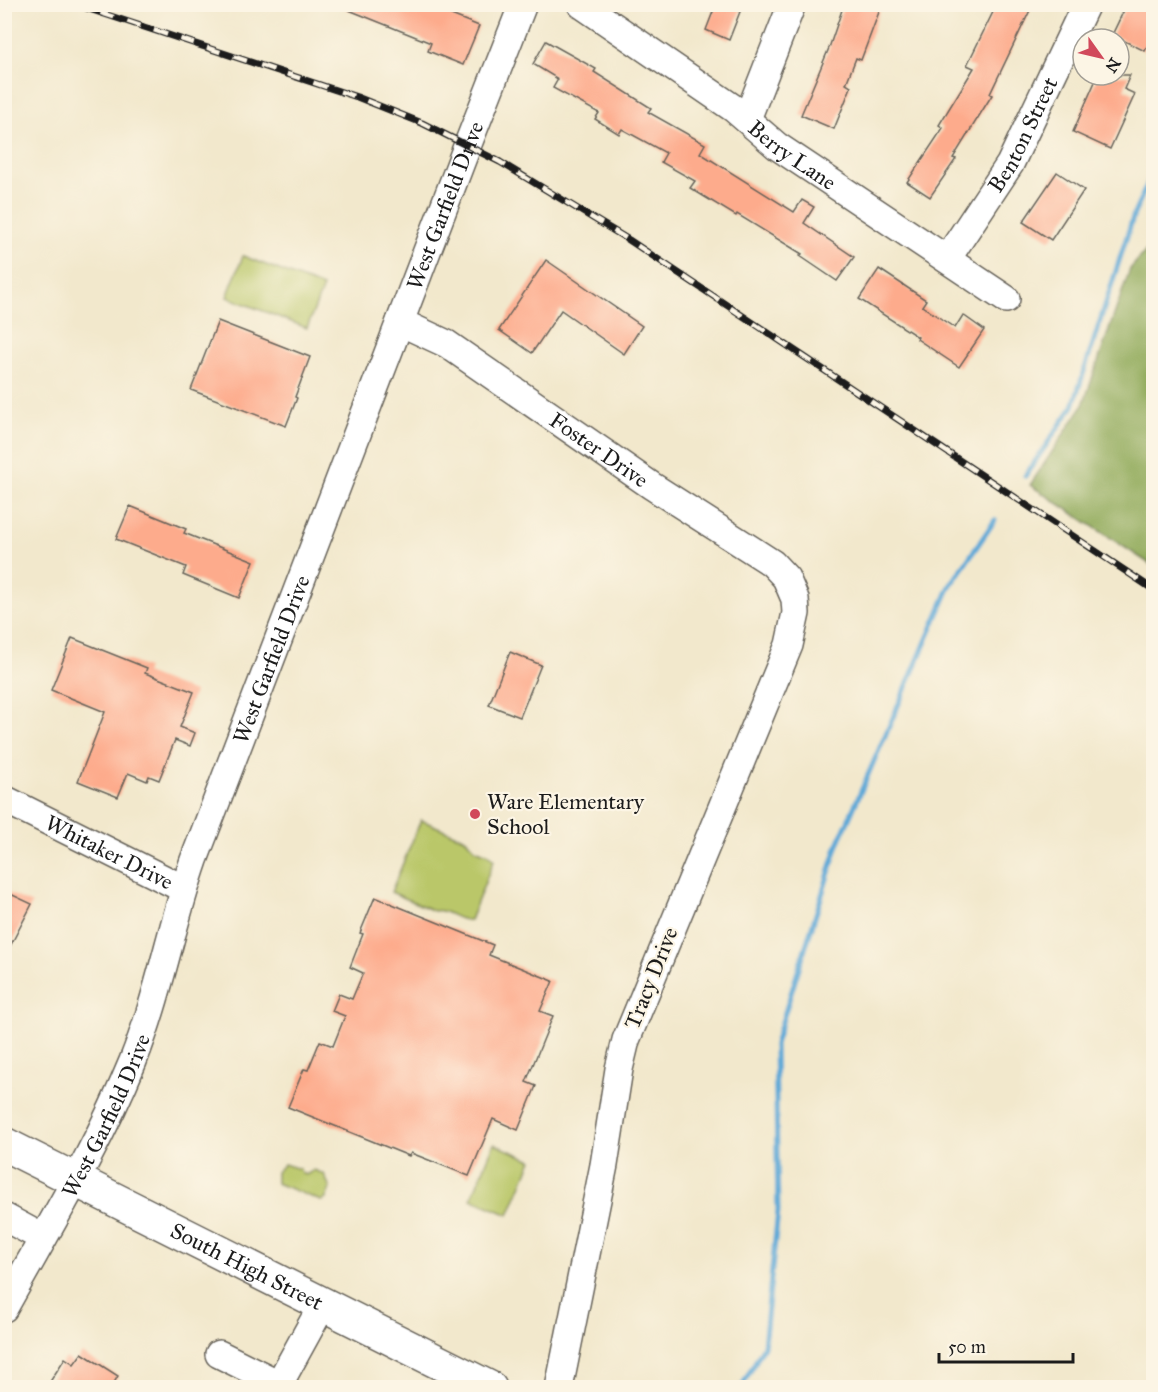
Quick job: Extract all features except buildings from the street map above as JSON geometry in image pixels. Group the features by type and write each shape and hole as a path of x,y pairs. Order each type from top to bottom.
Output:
{"main road":[{"name":"South High Street","path":"4,1144 490,1388"}],"street":[{"name":"West Garfield Drive","path":"4,1308 114,1104 142,1037 155,1000 184,889 523,4"},
{"name":"Berry Lane","path":"581,4 747,119 777,146 1006,299"},
{"path":"747,119 792,4"},
{"name":"Benton Street","path":"947,259 1010,164 1086,4"},
{"name":"Foster Drive","path":"400,322 447,344 652,486 763,555 780,570 790,586"},
{"name":"Tracy Drive","path":"559,1388 604,1165 626,1040 789,645 796,613 795,599 790,586"},
{"name":"Whitaker Drive","path":"4,799 184,889"},
{"path":"4,1217 43,1238"},
{"path":"219,1354 282,1386 323,1304"}],"green space":[{"path":"1153,243 1153,566 1030,485 1083,405 1130,269"},
{"path":"243,256 323,287 307,328 227,297"},
{"path":"421,820 466,839 475,849 488,854 494,860 470,920 461,919 443,911 434,911 391,892"},
{"path":"494,1144 532,1160 509,1215 471,1199"},
{"path":"284,1164 300,1169 301,1173 306,1175 314,1170 324,1174 330,1188 326,1199 321,1201 276,1183 276,1172"}],"waterway":[{"path":"1025,476 1073,406 1134,214 1154,169"},
{"path":"741,1388 764,1346 778,1211 775,1044 838,844 950,586 995,520"}],"railway":[{"path":"74,4 357,97 422,123 500,162 629,240 1154,590"}],"place":[{"name":"Ware Elementary School","path":"475,814"}]}
